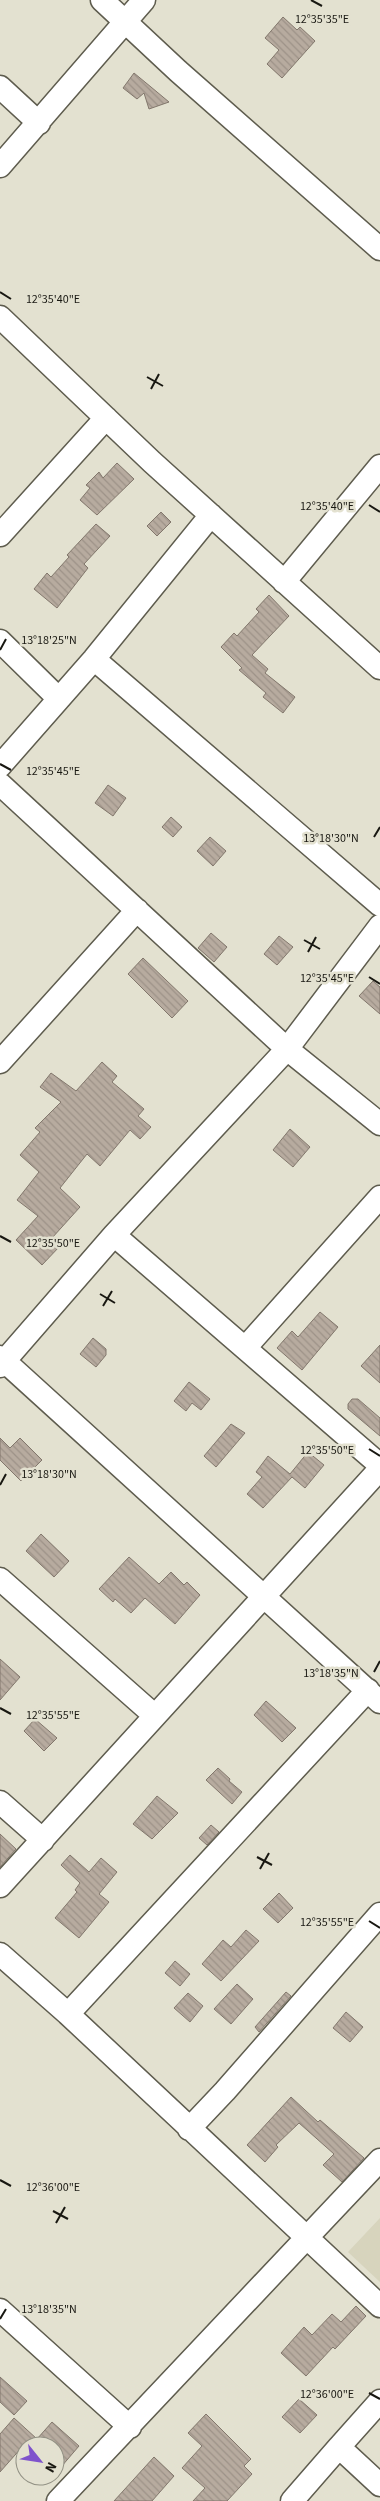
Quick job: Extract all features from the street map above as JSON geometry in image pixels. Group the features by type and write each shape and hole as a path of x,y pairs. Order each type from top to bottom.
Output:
{"street":[{"path":"102,0 126,20 178,71 380,249"},
{"path":"0,166 144,0"},
{"path":"0,87 38,123"},
{"path":"4,327 380,668"},
{"path":"0,535 106,418"},
{"path":"284,582 380,466"},
{"path":"0,766 94,659 211,515"},
{"path":"0,641 58,698"},
{"path":"94,659 380,905"},
{"path":"0,784 287,1049 380,1124"},
{"path":"2,1055 137,910"},
{"path":"68,2014 374,1696 2,1361 114,1235 287,1049 380,926"},
{"path":"245,1348 380,1197"},
{"path":"114,1235 380,1465"},
{"path":"0,1886 380,1469"},
{"path":"0,1579 154,1715"},
{"path":"0,1802 43,1840"},
{"path":"189,2129 225,2092 380,1914"},
{"path":"0,1954 68,2014 189,2129 307,2235 380,2306"},
{"path":"58,2501 130,2427 307,2235 380,2160"},
{"path":"0,2310 130,2427"},
{"path":"292,2501 380,2401"},
{"path":"339,2447 380,2485"}],"shaded area":[{"path":"380,2218 380,2282 348,2252"}],"building":[{"path":"283,17 297,30 300,27 315,41 282,78 267,64 279,50 265,38"},
{"path":"134,73 169,102 149,109 144,93 137,99 123,88"},
{"path":"117,463 134,479 97,515 80,500 90,488 86,485 99,472 103,478"},
{"path":"161,512 171,522 157,536 147,526"},
{"path":"96,524 110,536 84,564 88,568 57,608 34,589 47,573 51,577 69,557 67,555"},
{"path":"269,595 289,616 252,655 268,669 265,673 295,697 283,713 263,697 266,693 239,670 242,668 221,647 234,633 237,636 259,612 256,609"},
{"path":"108,785 126,798 113,816 95,803"},
{"path":"171,817 182,827 173,837 162,827"},
{"path":"210,837 226,851 213,866 197,851"},
{"path":"211,933 227,947 214,962 198,948"},
{"path":"279,936 293,947 277,965 264,954"},
{"path":"143,958 188,1001 172,1018 128,974"},
{"path":"373,981 380,987 380,1014 359,996"},
{"path":"102,1062 117,1076 112,1082 144,1109 138,1116 151,1127 140,1139 130,1130 100,1166 87,1154 60,1188 80,1207 52,1238 60,1246 42,1265 16,1240 38,1216 17,1200 39,1172 20,1155 40,1132 35,1128 61,1102 40,1087 51,1073 76,1091"},
{"path":"290,1129 310,1147 293,1167 273,1150"},
{"path":"320,1312 338,1327 302,1370 277,1348 292,1331 298,1337"},
{"path":"93,1338 106,1349 106,1355 96,1367 80,1354"},
{"path":"380,1345 380,1383 361,1366"},
{"path":"189,1382 210,1399 201,1410 192,1403 186,1411 174,1401"},
{"path":"352,1399 358,1399 380,1418 380,1436 348,1409 348,1404"},
{"path":"231,1424 245,1433 216,1467 204,1456"},
{"path":"0,1438 10,1448 20,1438 42,1460 21,1481 0,1460"},
{"path":"308,1452 324,1465 305,1488 292,1477 263,1508 247,1494 262,1477 256,1472 268,1456 290,1474"},
{"path":"41,1534 69,1561 54,1577 26,1551"},
{"path":"129,1557 159,1584 171,1572 184,1585 187,1582 200,1595 175,1624 145,1598 131,1613 115,1599 113,1602 99,1589"},
{"path":"0,1659 20,1677 0,1700"},
{"path":"266,1701 296,1728 282,1742 254,1715"},
{"path":"35,1719 57,1738 44,1751 24,1731"},
{"path":"218,1768 242,1792 232,1804 206,1780"},
{"path":"157,1796 178,1813 152,1839 133,1824"},
{"path":"211,1825 219,1832 207,1845 199,1838"},
{"path":"0,1834 16,1849 0,1867"},
{"path":"70,1855 89,1872 101,1858 117,1872 99,1894 109,1902 79,1938 55,1918 77,1892 75,1890 80,1883 61,1865"},
{"path":"279,1893 293,1908 278,1923 263,1909"},
{"path":"246,1930 259,1941 221,1981 202,1964 223,1940 231,1947"},
{"path":"175,1961 190,1974 180,1986 165,1973"},
{"path":"237,1984 253,1999 231,2024 214,2009"},
{"path":"286,1992 291,1996 259,2032 255,2027"},
{"path":"188,1993 203,2006 190,2022 174,2008"},
{"path":"346,2012 363,2027 350,2042 333,2028"},
{"path":"291,2097 318,2122 320,2120 364,2158 342,2182 323,2165 334,2154 299,2123 276,2145 278,2147 265,2162 247,2145"},
{"path":"356,2306 366,2316 306,2376 281,2353 304,2327 312,2335 332,2314 341,2322"},
{"path":"0,2377 27,2401 14,2415 0,2402"},
{"path":"299,2399 317,2415 300,2433 282,2417"},
{"path":"206,2414 251,2459 244,2466 252,2474 227,2501 193,2501 205,2488 182,2468 202,2446 188,2433"},
{"path":"14,2418 34,2436 15,2436 15,2455 0,2472 0,2434"},
{"path":"52,2422 79,2446 65,2462 65,2436 40,2436"},
{"path":"154,2457 174,2476 152,2501 114,2501"}]}
